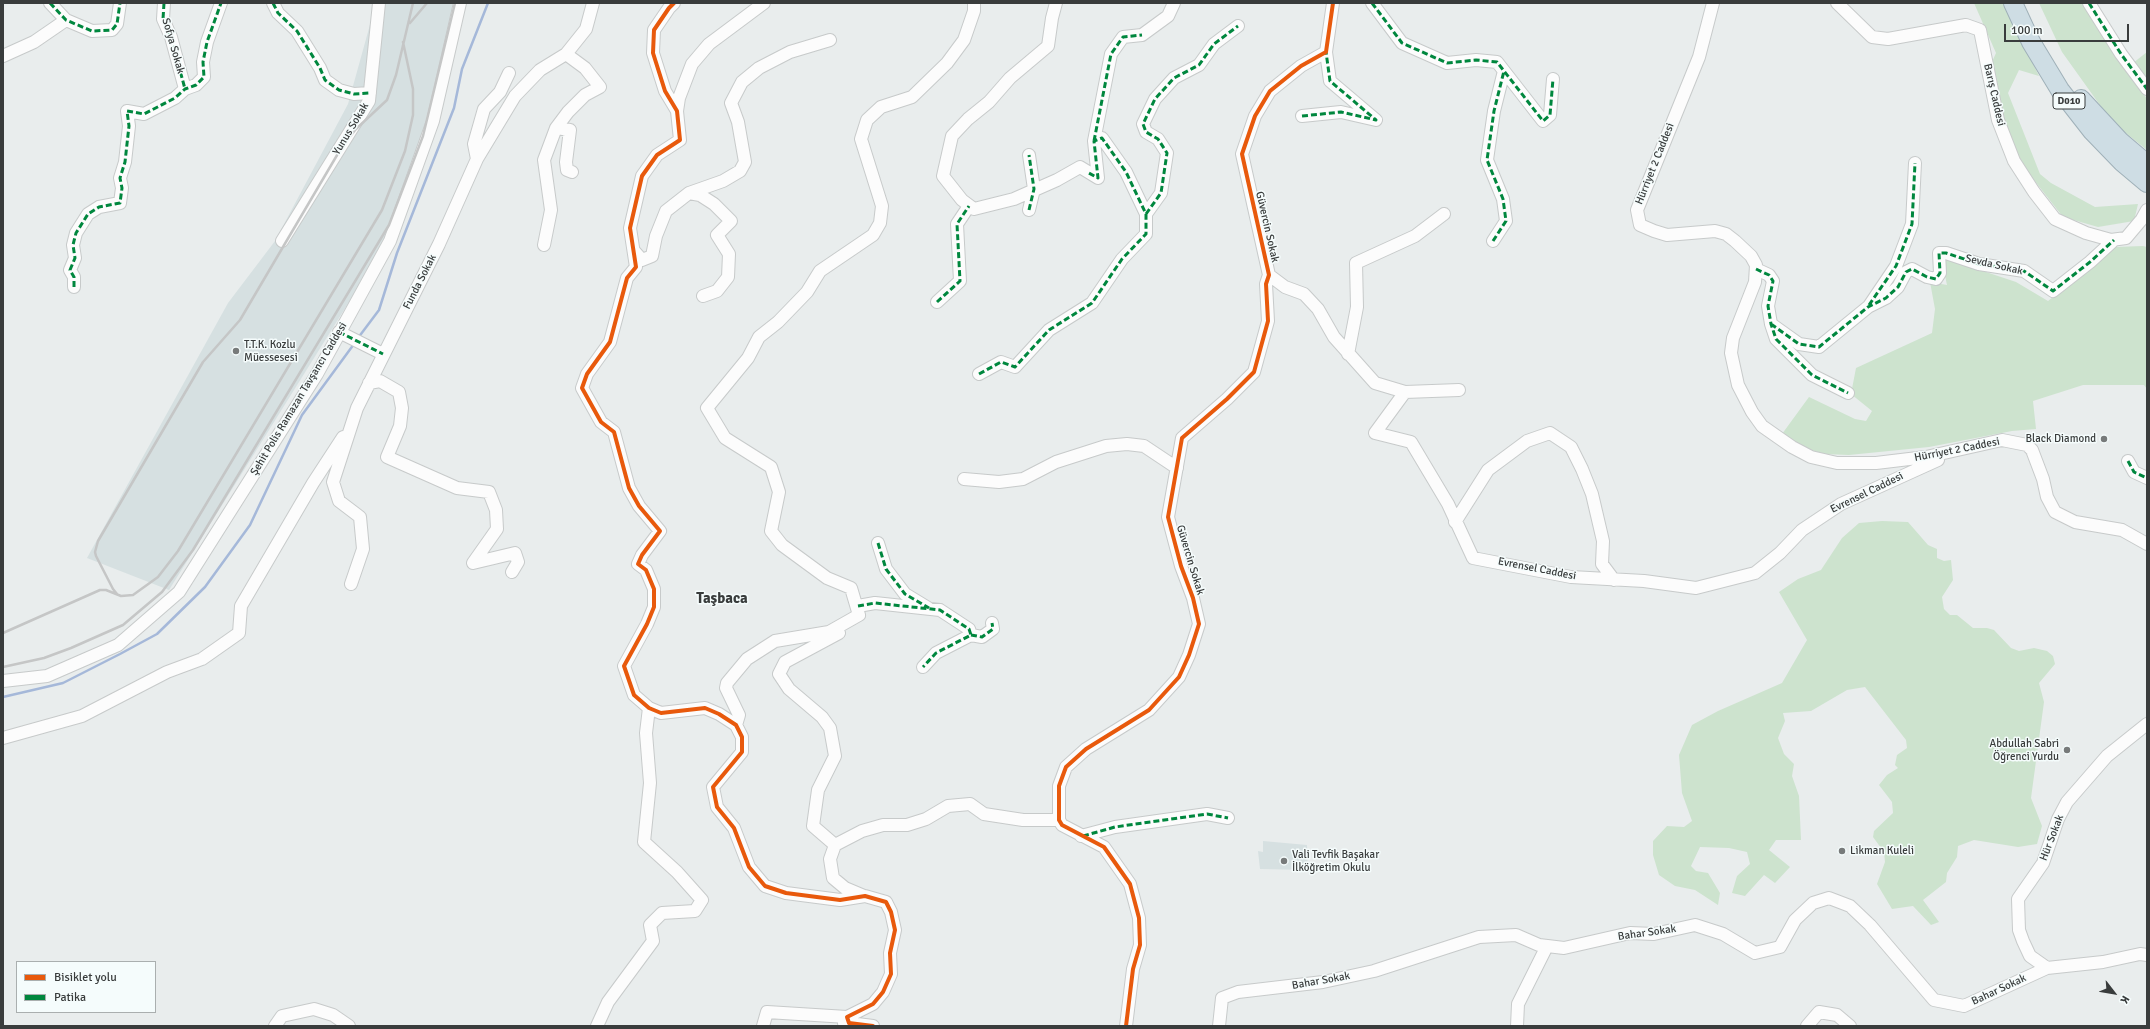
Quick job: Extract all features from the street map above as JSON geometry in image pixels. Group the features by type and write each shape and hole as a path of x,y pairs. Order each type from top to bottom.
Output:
{"highway":[{"name":"D010","path":"2013,3 2031,42 2060,90 2092,130 2122,162 2147,183"},
{"name":"D010","path":"2025,3 2042,40 2078,96 2120,141 2147,164"}],"street":[{"path":"50,3 51,6 66,20 92,31 112,30 117,24 120,3"},
{"name":"Sofya Sokak","path":"164,3 163,19 171,37 185,89"},
{"path":"74,287 74,276 70,270 75,258 73,245 76,233 88,214 99,207 120,203 122,188 120,178 125,162 129,126 127,111 144,114 175,98 185,89 196,85 204,77 203,62 207,42 221,3"},
{"path":"273,3 278,13 297,31 320,68 325,80 339,90 354,94 370,93"},
{"name":"Yunus Sokak","path":"282,241 369,101 379,3"},
{"name":"Şehit Polis Ramazan Tavşancı Caddesi","path":"3,681 47,676 118,645 179,592 301,400 390,241 433,121 460,3"},
{"name":"Funda Sokak","path":"351,584 363,549 360,517 339,501 333,482 352,423 369,382 439,244 477,159 515,96 540,70 566,54 586,29 593,3"},
{"path":"674,3 654,30 653,53 665,91 677,111"},
{"path":"764,3 709,44 692,64 679,98 677,111 680,140 657,155 642,176 630,228 636,267 627,278 610,342 587,374 582,388 601,422 614,432 629,488 639,506 660,531 653,543 642,555 638,564 646,570 654,589 654,607 647,624 624,666 634,694 649,708 661,712 705,708 719,714 736,725 742,738 742,752 713,787 717,807 734,828 749,867 766,886 786,893 840,900 865,896"},
{"path":"858,611 851,588 826,578 782,545 771,531 779,492 771,467 725,438 707,408 748,358 759,337 778,322 807,292 820,271 873,235 880,223 882,206 862,139 867,120 881,107 912,97 947,63 964,40 974,11 974,3"},
{"path":"1056,3 1048,46 1010,78 989,102 968,119 952,136 943,176 962,200 974,209 1014,199 1057,180 1080,167 1098,178 1094,142 1111,54 1123,37 1142,35 1168,16 1174,3"},
{"path":"1302,116 1341,112 1376,120 1330,81 1326,52 1333,3"},
{"path":"1372,3 1402,43 1447,63 1476,60 1496,62 1543,121 1550,115 1553,79"},
{"name":"Hürriyet 2 Caddesi","path":"1713,3 1699,57 1637,210 1640,225 1667,235 1715,231 1726,234 1743,246 1751,256 1756,269 1755,282 1733,338 1731,353 1738,385 1752,412 1766,430 1792,447 1811,457 1837,463 1876,463 1926,457 2002,440 2027,444 2032,450 2043,479 2047,497 2055,512 2075,522 2122,530 2147,544"},
{"name":"Barış Caddesi","path":"1837,3 1861,28 1872,37 1888,39 1966,25 1980,30 1998,120 2014,161 2026,180 2055,219 2086,233 2114,240"},
{"path":"2089,3 2121,54 2147,89"},
{"path":"3,56 34,42 66,20"},
{"path":"1146,214 1161,193 1167,153 1158,139 1146,132 1143,124 1155,99 1174,78 1199,65 1214,44 1238,26"},
{"path":"634,251 642,260 652,256 656,236 666,211 689,193 723,181 740,171 745,162 738,122 731,103 742,82 758,68 790,52 830,40"},
{"name":"Güvercin Sokak","path":"1059,820 1058,786 1066,767 1086,749 1149,710 1179,677 1189,655 1199,624 1193,598 1181,566 1168,517 1182,438 1227,399 1254,372 1268,321 1266,284 1269,275 1242,154 1254,116 1270,91 1300,66 1326,52"},
{"path":"544,245 550,218 548,178 544,160 556,128 568,112 585,95 600,87 585,68 566,54"},
{"path":"1493,242 1506,221 1503,199 1487,160 1494,111 1504,71"},
{"path":"477,159 474,144 484,109 500,92 509,73"},
{"path":"556,128 570,130 566,162 567,170 572,172"},
{"path":"980,374 1001,362 1015,367 1049,330 1092,303 1122,259 1146,234 1146,214 1126,172 1102,138 1094,142"},
{"path":"1029,156 1034,189 1029,210"},
{"path":"1868,307 1896,266 1912,224 1915,164"},
{"path":"689,193 700,195 714,204 731,221 717,235 729,254 728,277 717,291 703,296"},
{"path":"936,302 960,281 957,224 969,206"},
{"path":"550,218 555,217 561,208"},
{"path":"2114,240 2126,238 2147,210"},
{"path":"1348,354 1357,307 1356,263 1415,236 1444,214"},
{"name":"Sevda Sokak","path":"1771,324 1799,344 1819,347 1868,307 1886,298 1898,287 1906,272 1912,269 1927,277 1936,279 1940,272 1938,253 1946,253 1979,264 2024,271 2053,290 2090,262 2114,240"},
{"path":"1756,269 1769,275 1773,281 1768,306 1771,324 1776,339 1812,375 1848,393"},
{"path":"1269,275 1285,287 1304,294 1318,309 1334,337 1375,383 1404,392 1459,390"},
{"path":"340,332 383,354"},
{"path":"369,382 380,381 399,392 402,408 400,426 387,457 457,488 489,492 496,510 497,529 473,563 515,553 518,562 512,572"},
{"name":"Evrensel Caddesi","path":"1404,392 1375,433 1411,442 1448,504 1455,522 1473,558 1571,577 1644,581 1696,588 1755,573 1780,553 1802,530 1841,504 1967,448"},
{"path":"3,738 82,716 167,672 202,659 239,633 241,606 313,483 352,423"},
{"path":"1455,522 1488,470 1527,441 1550,433 1571,447 1582,469 1592,494 1603,541 1602,564 1614,580"},
{"path":"964,479 999,482 1023,478 1056,462 1106,446 1127,444 1144,446 1177,468"},
{"path":"2128,461 2134,472 2147,478"},
{"path":"878,543 886,569 905,594 931,610"},
{"path":"736,725 739,715 726,688 727,683 747,659 775,641 829,632 858,611 875,604 940,610 969,629 971,635"},
{"path":"835,845 813,826 818,790 835,756 830,728 822,717 789,689 779,674 785,662 838,635 858,611"},
{"path":"923,667 936,653 971,635 982,637 993,629 992,623"},
{"path":"597,1026 608,1002 653,941 650,925 662,913 695,911 702,900 677,872 644,842 650,783 646,733 649,708"},
{"name":"Hür Sokak","path":"2047,968 2030,956 2018,930 2018,899 2043,863 2058,819 2067,802 2108,756 2147,724"},
{"path":"845,1021 873,1004 883,992 891,974 890,953 895,930 891,912 886,902 845,888 833,878 830,859 835,845 862,831 883,825 907,824 926,819 948,806 970,804 984,814 1023,820 1059,820 1062,825 1104,847 1130,884 1137,911 1140,945 1133,969 1126,1026"},
{"path":"1081,836 1115,827 1207,814 1228,818"},
{"name":"Bahar Sokak","path":"1219,1026 1222,998 1238,992 1323,982 1367,972 1479,937 1516,935 1539,945 1564,948 1630,933 1654,934 1695,925 1723,934 1754,953 1780,947 1795,920 1813,903 1829,898 1850,906 1870,925 1934,1000 1964,1006 2047,968 2103,962 2140,954 2147,955"},
{"path":"1517,1026 1518,1004 1547,946"},
{"path":"275,1026 282,1016 314,1009 333,1015 349,1026"},
{"path":"763,1026 767,1012 845,1021 849,1023 873,1026"},
{"path":"1807,1026 1819,1012 1837,1015 1850,1026"}],"shaded area":[{"path":"376,3 454,3 418,152 389,238 169,590 87,558 228,303 275,241 348,104"},
{"name":"Vali Tevfik Başakar İlköğretim Okulu","path":"1263,841 1307,845 1308,870 1260,869 1258,851 1263,852"}],"green space":[{"path":"1974,3 2003,3 2039,76 2019,70 2008,93 2040,174 2051,183 2095,207 2138,204 2134,221 2098,227 2063,217 2030,175 2012,145 2003,118 1991,64 1996,53"},
{"path":"2039,3 2084,3 2147,99 2147,150 2112,122 2062,52"},
{"path":"2147,52 2147,81 2133,63"},
{"path":"2115,247 2147,247 2147,389 2144,385 2083,385 2033,401 2036,429 2012,431 1929,447 1849,455 1824,454 1801,447 1782,434 1809,397 1855,419 1866,421 1872,411 1851,394 1856,368 1932,333 1935,309 1930,282 1947,285 1942,261 1947,259 2016,282 2048,301"},
{"path":"1882,521 1908,522 1928,545 1937,549 1937,558 1944,561 1951,560 1953,580 1942,597 1944,609 1950,615 1957,615 1973,628 1987,628 1994,630 2011,648 2019,651 2034,648 2047,651 2053,656 2055,664 2039,683 2044,702 2031,798 2042,826 2037,844 2018,847 1974,840 1958,846 1957,857 1947,873 1946,882 1923,900 1939,922 1931,925 1913,906 1892,909 1877,884 1885,862 1884,852 1873,837 1874,831 1893,813 1892,802 1879,785 1887,775 1898,768 1895,765 1897,755 1907,748 1906,740 1865,687 1847,690 1811,711 1783,713 1785,721 1778,738 1784,754 1794,764 1792,776 1799,796 1801,840 1776,840 1769,850 1790,867 1775,883 1764,875 1745,896 1732,893 1737,876 1750,864 1747,852 1729,848 1700,847 1691,866 1696,871 1708,873 1720,893 1718,905 1695,890 1675,886 1659,875 1653,855 1653,841 1667,826 1684,827 1692,821 1682,793 1679,755 1692,725 1718,711 1782,683 1807,640 1779,592 1798,579 1821,570 1842,538 1859,523"}],"waterway":[{"path":"358,338 379,310 397,253 454,108 462,69 488,3"},
{"path":"3,697 63,683 157,634 205,587 250,525 302,415 354,344"}],"railway":[{"path":"117,594 96,556 95,552 98,541 203,362 240,320 343,145 356,129 387,100 396,75 413,3"},
{"path":"410,23 427,3"},
{"path":"3,667 44,658 123,625 162,592 193,550 389,225 423,136 455,3"},
{"path":"3,633 100,590 106,590 121,596 133,595 158,577 178,551 382,210 405,151 413,115 413,89 403,42"}],"marked path":[{"path":"50,3 66,20 92,31 112,30 117,24 120,3"},
{"path":"164,3 163,19 171,37 185,89"},
{"path":"74,287 74,277 70,270 75,258 73,245 76,233 88,214 99,207 120,203 122,188 120,178 125,162 129,126 127,111 144,114 175,98 185,89 196,85 204,77 203,62 207,42 221,3"},
{"path":"273,3 278,13 297,31 320,68 325,80 339,90 354,94 370,93"},
{"path":"1372,3 1402,43 1447,63 1476,60 1497,62 1543,121 1550,115 1553,79"},
{"path":"2089,3 2121,54 2147,89"},
{"path":"1146,214 1161,193 1167,153 1158,139 1146,132 1143,124 1155,99 1174,78 1199,65 1214,44 1238,26"},
{"path":"1094,141 1111,54 1123,37 1142,35"},
{"path":"1302,116 1341,112 1376,120 1330,81 1326,52"},
{"path":"1493,241 1506,221 1503,199 1487,160 1494,111 1504,71"},
{"path":"979,374 1001,362 1015,367 1049,330 1092,303 1122,259 1146,234 1146,214 1126,172 1102,138 1094,141 1098,178 1087,172"},
{"path":"1029,155 1034,189 1029,210"},
{"path":"1869,305 1896,266 1912,224 1915,163"},
{"path":"937,302 960,281 957,224 969,206"},
{"path":"1771,324 1799,344 1819,347 1868,307 1886,298 1898,287 1906,272 1912,269 1927,277 1936,279 1940,273 1939,253 1946,253 1979,264 2024,271 2053,291 2090,262 2114,240"},
{"path":"1756,269 1769,275 1773,281 1768,306 1771,324 1776,339 1812,375 1848,393"},
{"path":"339,332 383,354"},
{"path":"2128,461 2134,472 2147,478"},
{"path":"878,543 886,569 905,594 929,608"},
{"path":"858,606 875,603 940,610 969,629 971,635 936,653 923,667"},
{"path":"971,635 982,637 993,629 992,623"},
{"path":"1083,836 1115,827 1207,814 1228,818"}],"cycle path":[{"path":"674,3 654,30 653,53 665,91 677,111 680,140 657,155 642,176 630,228 636,267 627,278 610,342 587,374 582,388 601,422 614,432 629,488 639,506 660,531 642,555 638,564 646,570 654,589 654,607 647,624 624,666 634,695 649,708 661,713 705,708 719,714 736,725 742,737 742,752 713,787 717,807 734,828 749,867 765,886 786,893 840,900 865,896 886,902 891,912 895,930 890,953 891,974 883,992 873,1004 847,1017 849,1023 873,1026"},
{"path":"1126,1026 1133,969 1140,945 1139,918 1130,884 1104,847 1062,825 1059,820 1059,786 1066,767 1086,749 1149,710 1179,677 1189,655 1199,624 1193,598 1181,566 1168,517 1182,438 1227,399 1254,372 1268,321 1266,284 1269,275 1242,154 1255,116 1270,91 1301,66 1326,52 1333,3"}],"place":[{"name":"T.T.K. Kozlu Müessesesi","path":"236,351"},
{"name":"Black Diamond","path":"2104,439"},
{"name":"Abdullah Sabri Öğrenci Yurdu","path":"2067,750"},
{"name":"Likman Kuleli","path":"1842,851"},
{"name":"Vali Tevfik Başakar İlköğretim Okulu","path":"1284,861"}],"district":[{"name":"Taşbaca","path":"722,599"}]}
